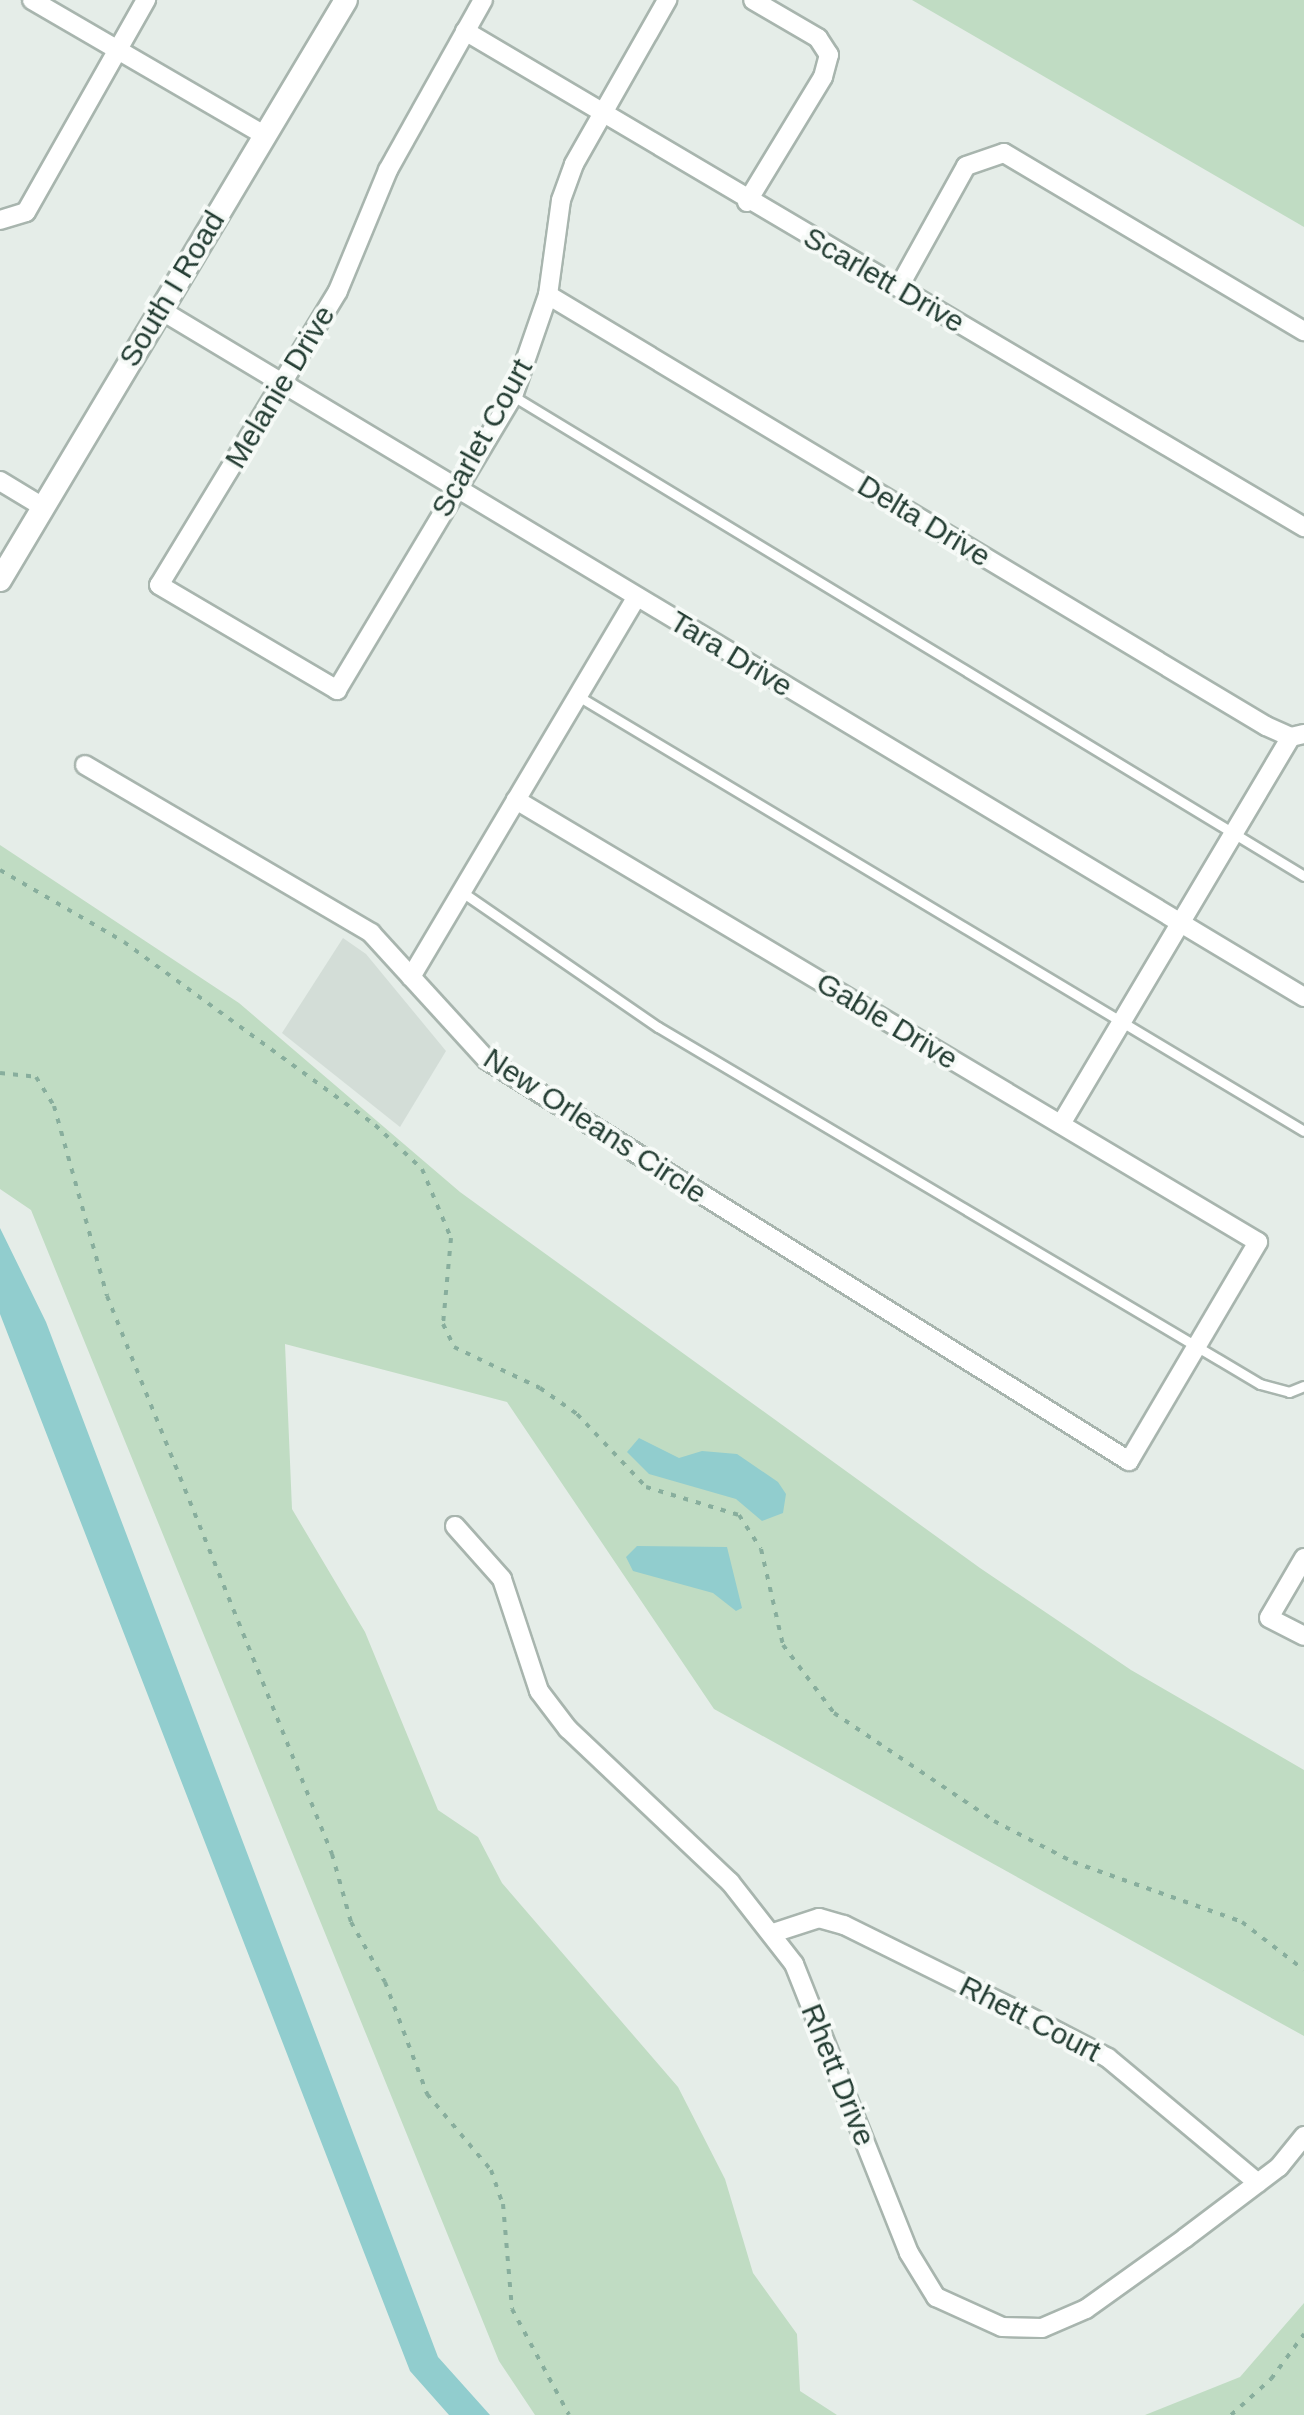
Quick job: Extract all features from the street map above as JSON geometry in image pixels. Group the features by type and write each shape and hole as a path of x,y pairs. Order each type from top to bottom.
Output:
{"main road":[{"name":"South I Road","path":"0,580 346,0"}],"street":[{"path":"32,0 264,134"},
{"path":"0,220 26,212 146,0"},
{"name":"Melanie Drive","path":"336,690 160,584 338,291 388,170 484,0"},
{"name":"Scarlet Court","path":"336,690 513,396 548,295 561,200 602,113 666,0"},
{"path":"747,202 823,76 828,56 818,38 753,0"},
{"name":"Scarlett Drive","path":"464,31 747,202 899,287 1304,527"},
{"path":"899,287 966,166 1004,153 1304,331"},
{"name":"Delta Drive","path":"548,295 1298,735"},
{"name":"Tara Drive","path":"159,309 1304,997"},
{"path":"0,481 43,508"},
{"path":"411,977 636,597"},
{"path":"1061,1124 1234,834 1298,735"},
{"name":"New Orleans Circle","path":"85,765 371,933 487,1060 1128,1461 1196,1346"},
{"name":"Gable Drive","path":"516,800 1258,1242 1196,1346"},
{"name":"Rhett Drive","path":"455,1526 502,1579 539,1690 568,1729 674,1825 773,1933 794,1964 909,2253 936,2297 969,2316 1002,2328 1042,2328 1086,2309 1258,2183 1304,2136"},
{"path":"1304,1558 1269,1618 1304,1636"},
{"name":"Rhett Court","path":"773,1933 819,1918 844,1926 1012,2008 1108,2058 1258,2183"}],"lane":[{"path":"513,396 1304,876"},
{"path":"578,696 1304,1131"},
{"path":"462,892 658,1028 1196,1346 1272,1389 1304,1386"}],"path":[{"path":"0,870 124,942 376,1125 422,1169 451,1238 443,1324 454,1347 540,1388 577,1414 646,1487 738,1514 761,1549 784,1645 834,1714 994,1821 1073,1862 1242,1922 1304,1970"},
{"path":"0,1073 36,1077 54,1106 107,1296 332,1854 351,1922 385,1982 427,2094 492,2170 503,2204 512,2310 569,2415"},
{"path":"1231,2415 1271,2380 1304,2334"}],"shaded area":[{"path":"343,938 366,954 446,1051 400,1127 282,1033"}],"green space":[{"path":"912,0 1304,0 1304,227"},
{"path":"0,845 239,1003 460,1192 980,1568 1131,1670 1304,1770 1304,2036 714,1709 507,1402 285,1344 292,1509 365,1632 438,1810 478,1837 502,1883 678,2087 725,2179 753,2273 797,2334 800,2391 837,2415 535,2415 499,2361 31,1210 0,1189"},
{"path":"1304,2303 1304,2415 1145,2415 1240,2377"}],"water":[{"path":"0,1228 46,1322 438,2357 490,2415 449,2415 410,2371 0,1314"},
{"path":"639,1438 679,1458 702,1451 737,1454 778,1482 786,1494 783,1513 762,1521 736,1499 649,1474 627,1452"},
{"path":"637,1546 727,1547 742,1608 736,1611 713,1593 633,1571 626,1557"}]}
